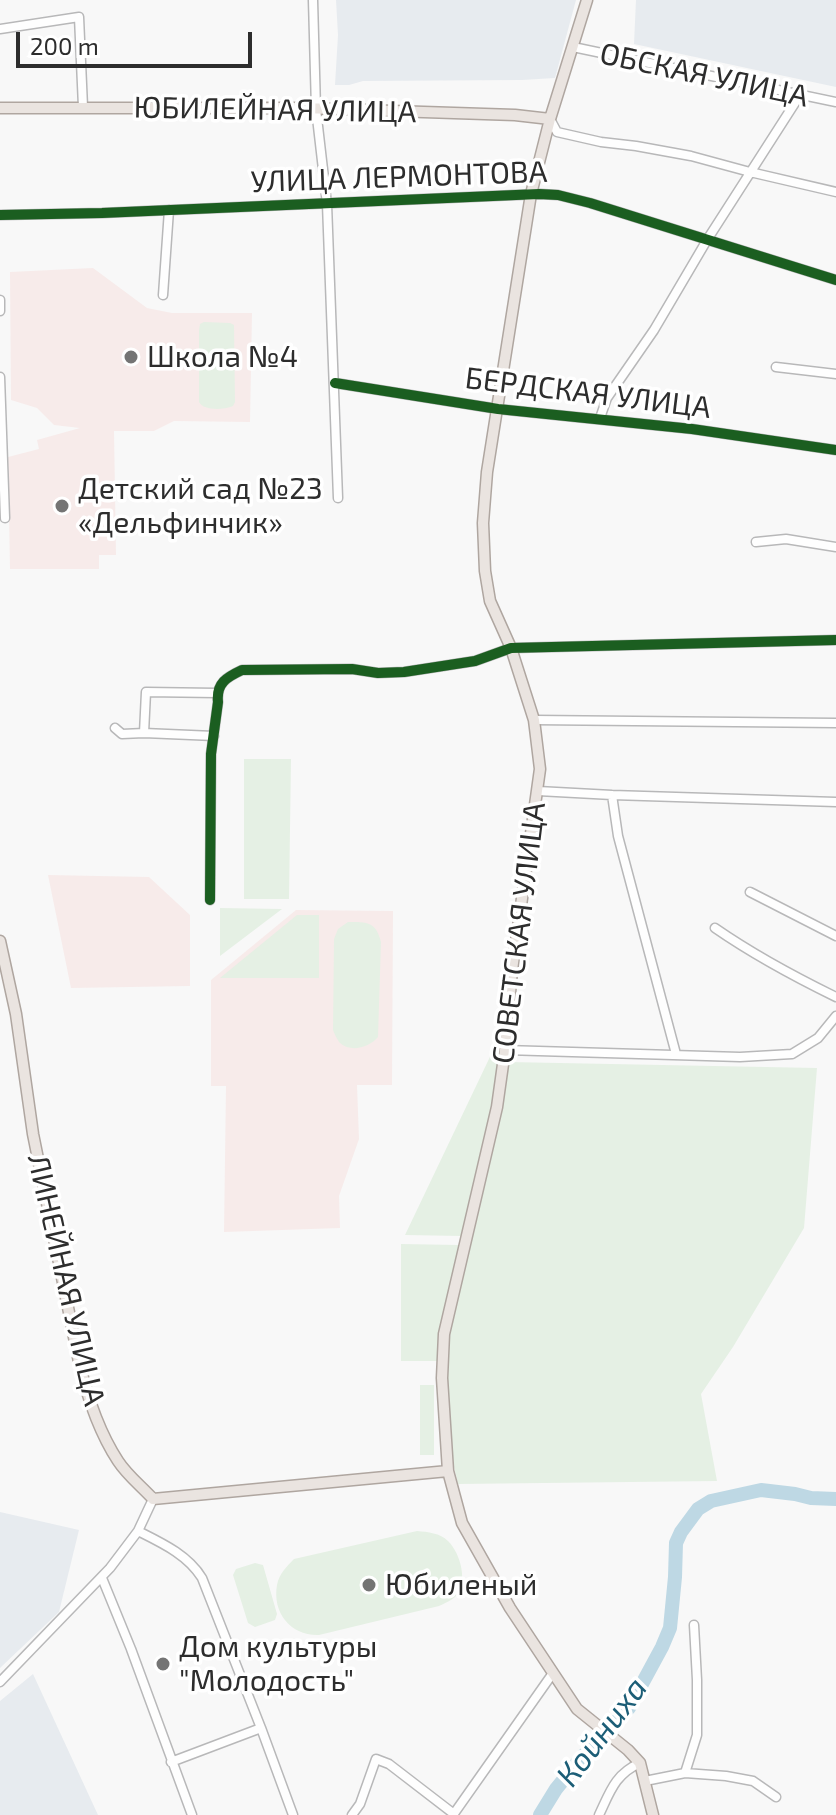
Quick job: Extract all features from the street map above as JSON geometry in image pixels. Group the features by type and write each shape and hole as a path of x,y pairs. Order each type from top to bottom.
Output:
{"main road":[{"name":"СОВЕТСКАЯ УЛИЦА","path":"587,0 550,119 531,194 487,472 483,523 490,601 511,648 534,720 540,769 512,970 497,1107 444,1334 442,1378 448,1471 466,1532 510,1608 577,1709 640,1763 653,1815"},
{"name":"ЮБИЛЕЙНАЯ УЛИЦА","path":"2,107 316,109 515,115 550,119"},
{"name":"ЛИНЕЙНАЯ УЛИЦА","path":"0,941 16,1014 33,1134 84,1385 106,1441 120,1465 153,1499"},
{"path":"153,1499 448,1471"}],"street":[{"path":"313,0 316,109 327,204 338,498"},
{"path":"0,29 79,17 83,107"},
{"name":"ОБСКАЯ УЛИЦА","path":"573,47 836,102"},
{"path":"600,418 607,398 654,330 707,240 800,95"},
{"path":"550,119 557,132 573,137 691,156 836,192"},
{"name":"УЛИЦА ЛЕРМОНТОВА","path":"0,215 558,195 836,280"},
{"path":"163,295 169,210"},
{"path":"0,300 0,311"},
{"path":"776,367 836,374"},
{"path":"0,377 5,518"},
{"name":"БЕРДСКАЯ УЛИЦА","path":"335,383 498,409 692,429 836,450"},
{"path":"756,542 786,539 836,547"},
{"path":"210,900 211,754 217,693 227,677 242,670 404,672 475,661 511,648 836,640"},
{"path":"144,733 146,692 217,693"},
{"path":"534,720 836,723"},
{"path":"115,728 122,734 214,736"},
{"path":"538,791 836,802"},
{"path":"612,795 618,836 676,1054"},
{"path":"750,892 836,936"},
{"path":"715,928 784,972 836,997"},
{"path":"505,1050 740,1057 792,1054 818,1038 836,1016"},
{"path":"0,1682 102,1578 138,1531 153,1499"},
{"path":"138,1531 195,1566 208,1589 293,1815"},
{"path":"102,1578 192,1815"},
{"path":"62,1619 72,1628"},
{"path":"685,1773 697,1735 694,1625"},
{"path":"352,1815 360,1804 376,1759 389,1764 453,1814 553,1673"},
{"path":"171,1762 261,1728"},
{"path":"599,1815 618,1777 640,1763"},
{"path":"645,1781 685,1773 726,1776 753,1781 776,1797"}],"shaded area":[{"path":"336,0 576,0 555,78 363,81 335,85 338,35"},
{"path":"636,0 836,0 836,87 634,44"},
{"name":"Школа №4","path":"93,268 147,308 172,313 252,313 250,422 174,421 154,431 114,431 116,555 99,555 99,569 10,569 8,457 39,449 37,440 80,428 54,425 37,408 11,400 10,272"},
{"path":"204,322 234,325 233,406 209,408 199,402 199,330"},
{"path":"244,759 291,759 289,899 244,899"},
{"path":"48,875 149,877 190,915 190,986 71,988"},
{"path":"220,908 282,909 220,956"},
{"path":"296,910 393,911 392,1085 357,1085 359,1139 339,1196 340,1228 224,1232 226,1086 211,1086 211,980"},
{"path":"297,915 319,915 319,978 220,978"},
{"path":"348,922 373,926 381,942 378,1037 365,1046 355,1048 340,1043 333,1030 334,939 338,929"},
{"path":"498,1040 503,1043 491,1111 462,1236 405,1235"},
{"path":"508,1062 817,1068 804,1228 733,1347 701,1394 717,1481 458,1484 450,1449 445,1337 496,1133"},
{"path":"401,1244 459,1245 438,1335 438,1361 401,1361"},
{"path":"420,1385 434,1385 434,1455 420,1455"},
{"path":"0,1512 79,1530 59,1612 0,1668"},
{"name":"Юбиленый","path":"417,1531 441,1536 456,1553 462,1583 450,1601 319,1635 300,1632 286,1621 278,1605 277,1585 281,1574 294,1559"},
{"path":"255,1563 263,1565 277,1614 275,1620 255,1627 248,1623 233,1575 236,1569"},
{"path":"33,1674 98,1815 0,1815 0,1701"}],"waterway":[{"name":"Койниха","path":"540,1815 582,1757 629,1708 662,1647 670,1628 676,1543 698,1509 711,1501 761,1490 836,1499"}],"cycle path":[{"path":"0,215 558,195 836,280"},
{"path":"335,383 498,409 692,429 836,450"},
{"path":"210,900 211,754 218,695 224,682 242,670 404,672 475,661 511,648 836,640"}],"place":[{"name":"Школа №4","path":"131,357"},
{"name":"Детский сад №23 «Дельфинчик»","path":"62,506"},
{"name":"Юбиленый","path":"369,1585"},
{"name":"Дом культуры \"Молодость\"","path":"163,1664"}]}
